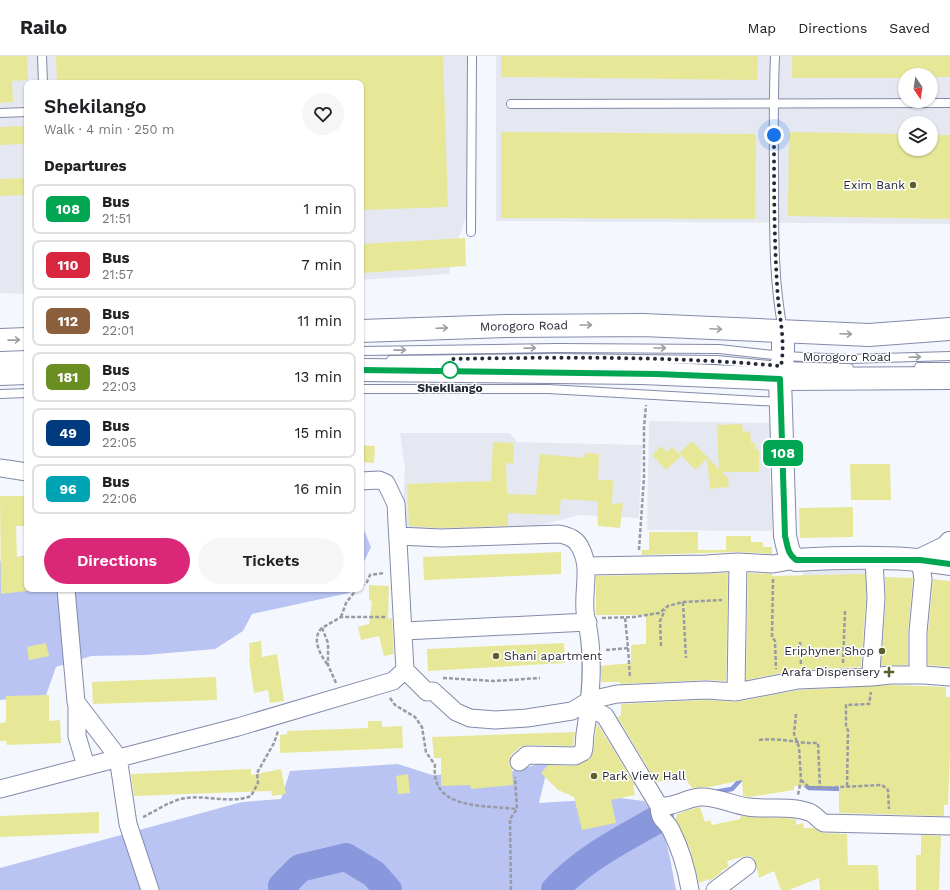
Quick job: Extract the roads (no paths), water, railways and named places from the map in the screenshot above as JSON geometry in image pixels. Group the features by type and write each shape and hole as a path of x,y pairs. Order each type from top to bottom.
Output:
{"main road":[{"name":"Morogoro Road","path":"364,331 506,326 644,325 869,335 950,329"},
{"path":"783,332 781,367 785,536 788,551 796,560 920,560 950,564"},
{"path":"0,340 24,339"},
{"name":"Morogoro Road","path":"364,370 480,380 717,375 781,367 950,378"},
{"path":"0,374 24,373"},
{"path":"920,560 947,547 950,543"}],"street":[{"path":"0,468 24,472"},
{"path":"364,481 379,480 386,483 396,504 401,572 402,624 399,676"},
{"path":"398,536 441,538 559,534 567,536 579,544 586,566 587,620 590,651 590,704 583,752 575,756 527,755 519,762"},
{"path":"872,675 876,598 874,559"},
{"path":"586,566 738,562 773,564 796,560"},
{"path":"918,671 918,632 923,579 920,560"},
{"path":"736,692 736,600 738,562"},
{"path":"66,592 77,704 77,736 86,766"},
{"path":"402,624 587,620"},
{"path":"777,682 918,671 950,671"},
{"path":"0,789 118,757 238,727 341,696 399,676 427,692 433,691 456,712 470,718 495,720 526,718 572,711 617,694 706,690 736,692 777,682 843,676 924,675 950,677"},
{"path":"77,704 118,757 128,824 150,890"},
{"path":"590,704 605,716 647,789 659,806 660,818 670,829 677,845 690,890"},
{"path":"659,806 666,807 699,797 726,801 749,807 810,812 818,820 824,823 950,826"},
{"path":"715,890 747,866"}],"lane":[{"path":"42,56 43,80"},
{"path":"470,232 472,56"},
{"path":"775,56 773,104 774,225 778,305 783,332"},
{"path":"511,104 950,103"},
{"path":"0,113 24,112"},
{"name":"Morogoro Road","path":"364,351 557,348 719,349 781,367 848,359 950,356"},
{"path":"0,356 24,356"},
{"name":"Morogoro Road","path":"384,360 555,358 702,360 781,367 855,368"},
{"path":"0,363 24,362"},
{"path":"910,367 950,367"},
{"path":"364,389 480,380 548,389 782,402"},
{"path":"0,394 24,393"}],"waterway":[{"path":"714,792 732,789 743,777"},
{"path":"802,782 809,788 844,789"},
{"path":"555,890 578,868 604,850 660,818"},
{"path":"285,890 282,886 300,868 346,857 374,874 388,890"}],"place":[{"name":"Exim Bank","path":"913,185"},
{"name":"Shekilango","path":"450,370"},
{"name":"Eriphyner Shop","path":"882,651"},
{"name":"Shani apartment","path":"496,656"},
{"name":"Arafa Dispensery","path":"889,672"},
{"name":"Park View Hall","path":"594,776"}]}
